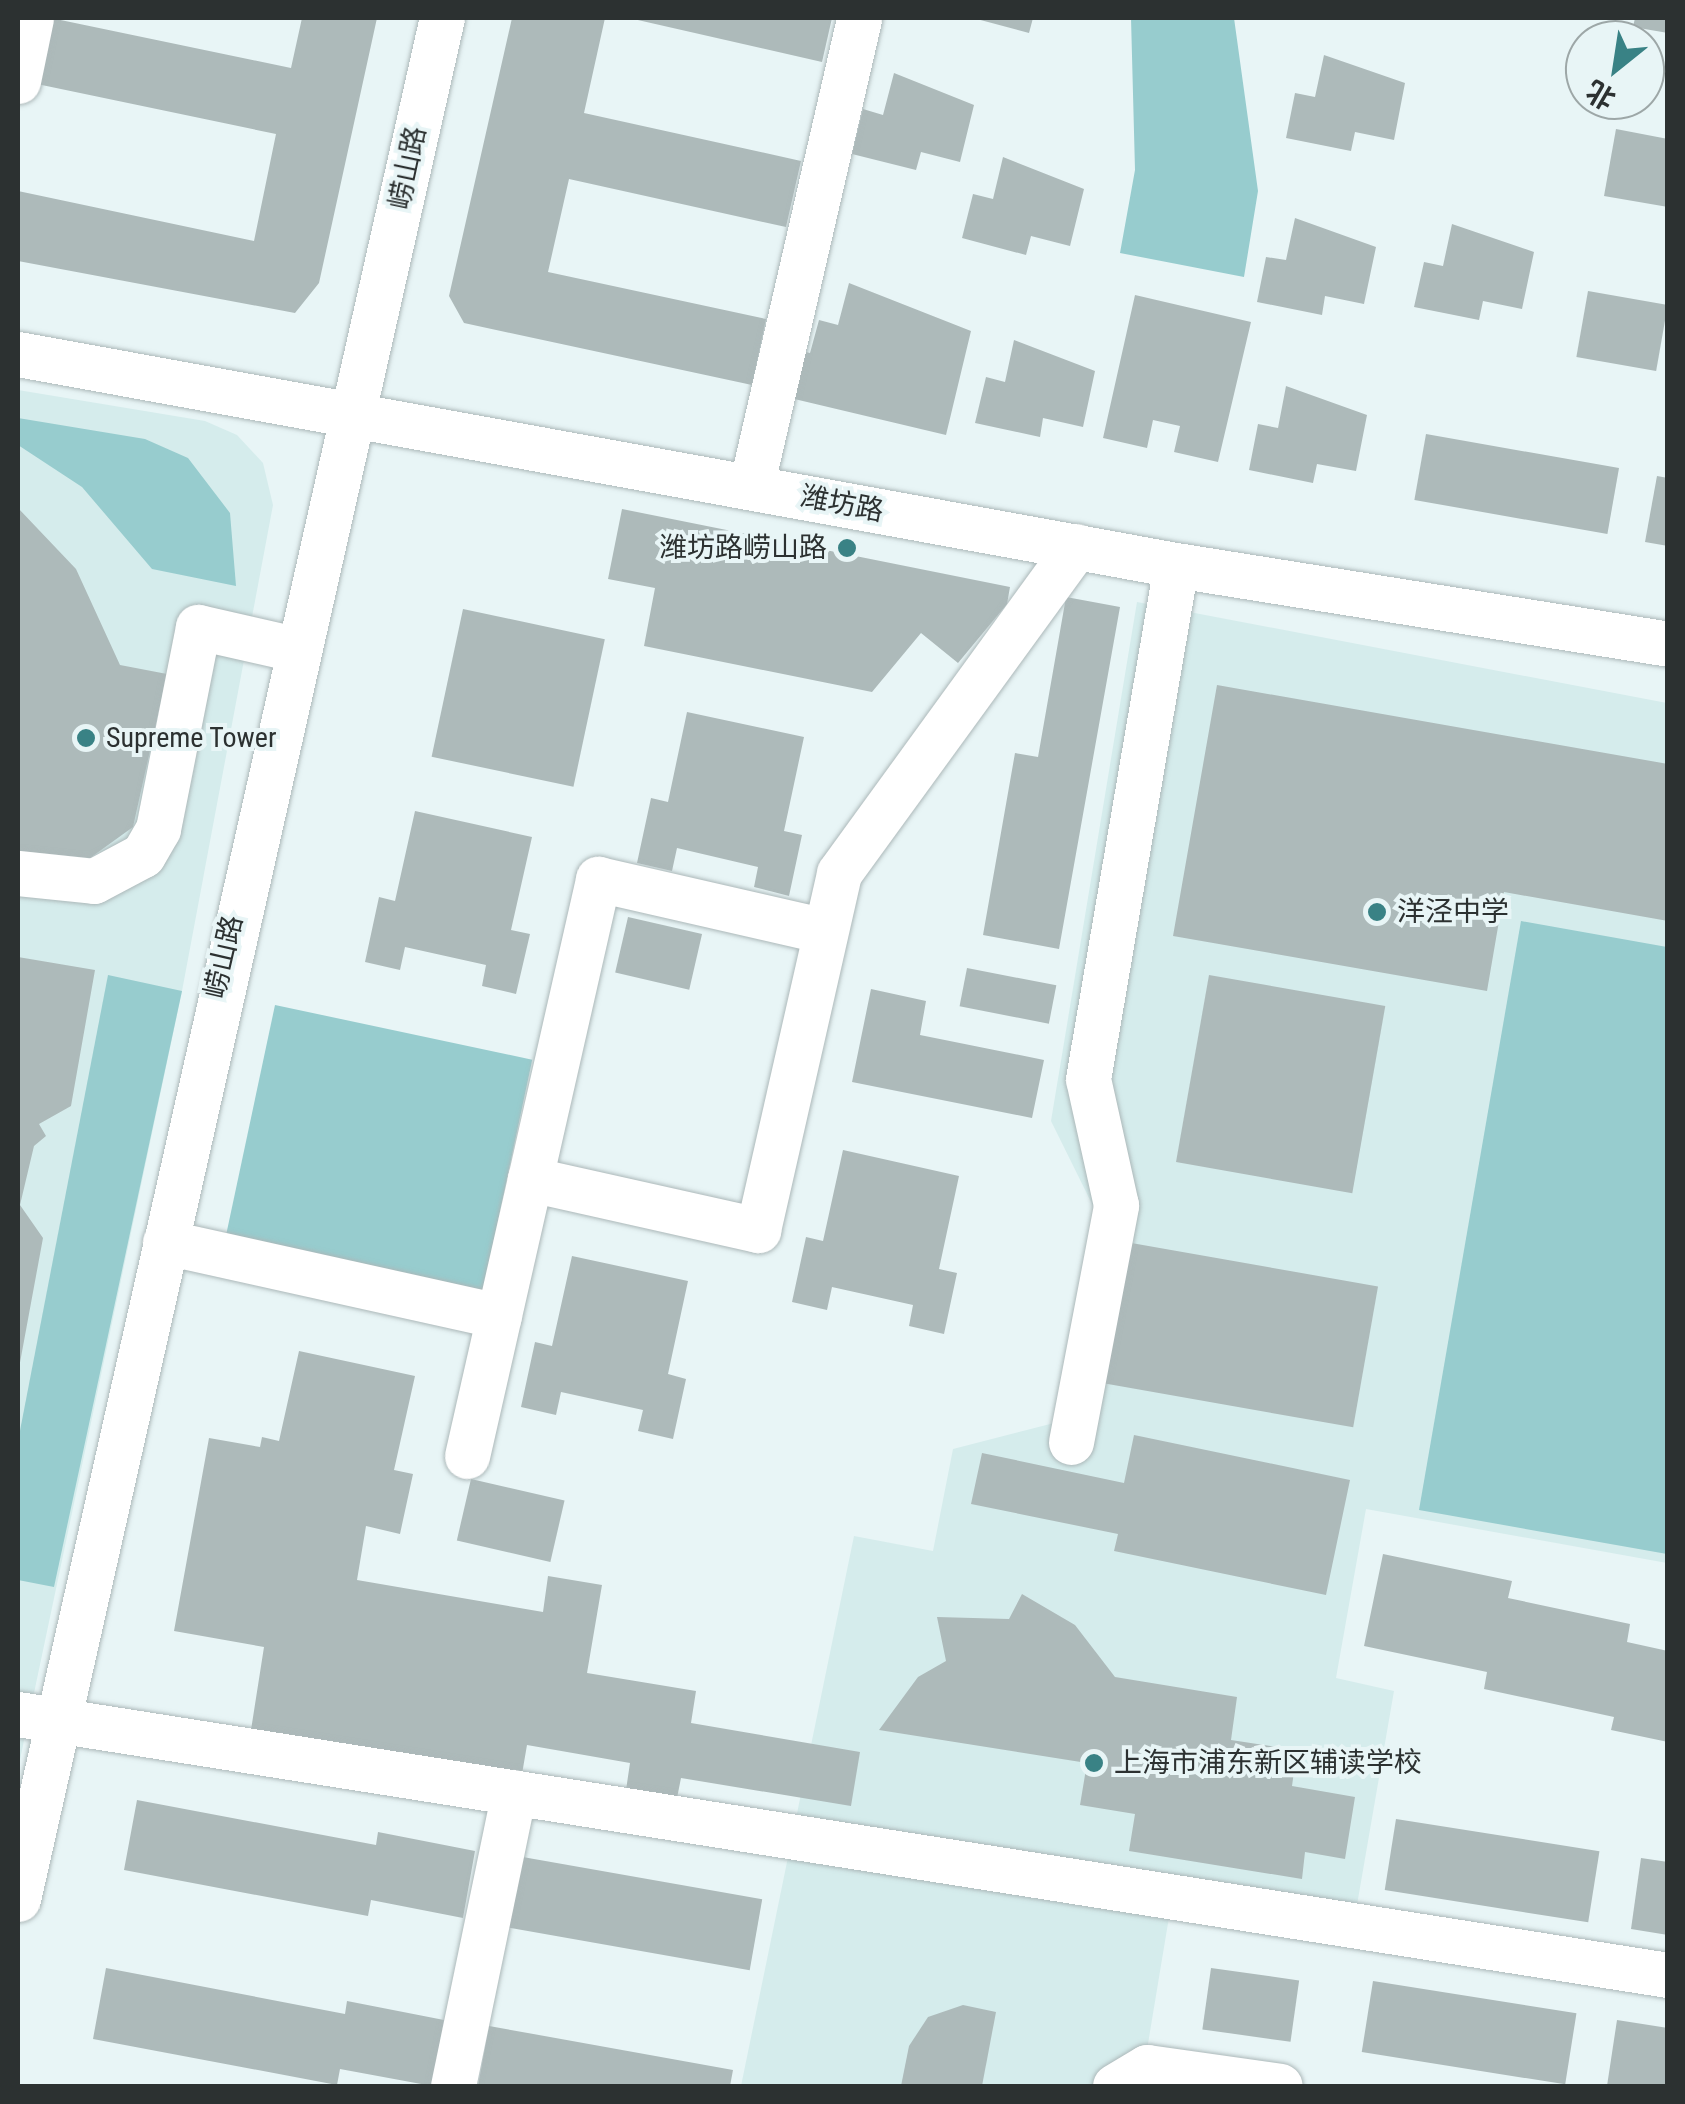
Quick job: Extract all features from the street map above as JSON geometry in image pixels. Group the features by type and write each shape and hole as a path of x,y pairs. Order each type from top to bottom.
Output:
{"street":[{"path":"18,81 31,18"},
{"name":"崂山路","path":"18,1899 38,1718 165,1242 296,649 355,410 442,18"},
{"path":"750,487 860,18"},
{"name":"潍坊路","path":"18,354 355,410 1176,565 1668,644"},
{"path":"530,1179 758,1230 824,931 850,853 1077,546"},
{"path":"1070,1442 1116,1206 1088,1079 1176,565"},
{"path":"18,873 94,880 143,855 158,829 198,627 296,649"},
{"path":"467,1456 598,879 824,931"},
{"path":"165,1242 499,1316"},
{"path":"38,1718 1668,1975"},
{"path":"452,2086 514,1792"},
{"path":"1116,2086 1148,2067 1280,2086"}],"shaded area":[{"path":"1131,18 1234,18 1258,191 1244,277 1120,253 1135,170"},
{"path":"18,390 205,421 237,435 263,463 273,505 182,991 18,1769"},
{"path":"18,418 145,439 188,458 230,513 236,586 152,569 82,487 18,445"},
{"name":"洋泾中学","path":"1137,602 1667,703 1667,1563 1366,1509 1336,1678 1394,1691 1353,1928 1172,1899 1141,2086 741,2086 854,1536 933,1551 953,1449 1058,1422 1096,1212 1051,1121"},
{"path":"1521,921 1667,947 1667,1554 1419,1510"},
{"path":"108,975 182,991 54,1587 18,1580 18,1441"},
{"path":"275,1005 532,1060 483,1291 226,1236"}],"building":[{"path":"51,18 291,68 302,18 377,18 319,283 295,313 18,261 18,191 254,241 276,134 37,84"},
{"path":"512,18 605,18 584,113 801,161 786,227 569,179 548,272 766,319 752,385 464,323 449,296"},
{"path":"629,18 832,18 822,62"},
{"path":"973,18 1033,18 1029,33"},
{"path":"1668,18 1668,33 1665,20 1635,20"},
{"path":"1324,55 1405,83 1394,140 1355,132 1351,151 1286,138 1295,93 1315,97"},
{"path":"894,73 974,105 960,162 921,152 916,170 852,154 863,109 883,115"},
{"path":"1616,129 1668,139 1668,207 1604,196"},
{"path":"1003,157 1084,189 1070,246 1031,236 1026,255 962,238 973,194 993,199"},
{"path":"1295,218 1376,247 1364,304 1325,296 1322,315 1257,302 1266,257 1286,260"},
{"path":"1452,224 1534,252 1522,309 1483,301 1479,320 1414,307 1424,262 1443,266"},
{"path":"849,283 971,331 946,435 786,397 797,350 810,353 819,320 838,325"},
{"path":"1588,291 1668,305 1656,371 1576,357"},
{"path":"1135,295 1251,322 1218,462 1174,452 1180,426 1153,420 1147,448 1103,438"},
{"path":"1014,340 1095,371 1083,427 1043,418 1040,437 975,423 986,377 1005,382"},
{"path":"1286,386 1367,415 1356,471 1317,464 1313,483 1249,470 1258,424 1278,428"},
{"path":"1426,434 1619,468 1607,534 1414,500"},
{"path":"1657,476 1668,478 1668,546 1645,542"},
{"name":"Supreme Tower","path":"18,508 76,569 120,665 167,674 133,827 90,858 18,851"},
{"path":"622,509 1010,587 1007,604 958,663 921,633 872,692 644,646 655,588 608,579"},
{"path":"1066,597 1120,607 1059,949 983,935 1015,753 1038,757"},
{"path":"463,609 605,639 573,787 432,757"},
{"path":"1217,685 1668,764 1668,921 1504,892 1487,991 1173,936"},
{"path":"687,712 804,737 784,831 802,835 789,896 754,887 758,867 677,848 672,871 637,863 651,798 668,802"},
{"path":"415,811 532,837 511,930 530,934 516,994 482,986 486,965 405,947 400,970 365,962 379,897 395,901"},
{"path":"628,917 702,934 689,990 615,973"},
{"path":"18,957 95,970 71,1106 39,1124 46,1136 34,1146 20,1205 43,1238 19,1368"},
{"path":"967,968 1056,985 1049,1024 960,1006"},
{"path":"1209,975 1385,1006 1352,1193 1176,1162"},
{"path":"871,989 926,1001 920,1035 1044,1060 1032,1118 852,1082"},
{"path":"843,1150 959,1176 939,1269 957,1273 944,1334 909,1326 913,1305 832,1287 827,1310 792,1302 806,1237 823,1241"},
{"path":"1120,1241 1378,1286 1353,1427 1095,1382"},
{"path":"572,1256 688,1281 668,1374 686,1379 673,1439 638,1431 643,1410 561,1392 556,1415 521,1407 535,1342 552,1346"},
{"path":"299,1351 415,1376 394,1470 413,1474 400,1534 366,1526 357,1580 543,1612 548,1576 602,1585 587,1673 696,1691 691,1723 860,1752 851,1806 681,1778 677,1798 626,1790 630,1763 527,1745 522,1774 251,1730 264,1647 174,1631 209,1438 260,1447 262,1437 279,1441"},
{"path":"1134,1435 1350,1480 1326,1595 1114,1551 1118,1534 971,1504 982,1453 1124,1483"},
{"path":"471,1479 565,1501 550,1562 457,1540"},
{"path":"1383,1554 1512,1581 1508,1598 1630,1624 1627,1642 1668,1651 1668,1742 1611,1730 1614,1717 1484,1689 1487,1672 1364,1646"},
{"path":"1022,1594 1075,1625 1115,1677 1237,1697 1231,1740 1297,1750 1292,1786 1355,1797 1345,1859 1305,1852 1302,1879 1129,1851 1135,1814 1080,1805 1087,1763 879,1730 918,1677 946,1661 937,1617 1009,1619"},
{"path":"137,1800 376,1845 378,1832 475,1851 463,1918 371,1900 368,1916 124,1870"},
{"path":"1396,1819 1599,1851 1588,1922 1385,1890"},
{"path":"517,1856 762,1899 750,1970 504,1927"},
{"path":"1641,1858 1668,1862 1668,1935 1631,1929"},
{"path":"106,1968 345,2014 347,2001 444,2020 432,2086 340,2069 337,2085 93,2039"},
{"path":"1211,1968 1299,1980 1291,2042 1202,2029"},
{"path":"1373,1981 1576,2013 1565,2084 1362,2052"},
{"path":"963,2005 996,2012 982,2086 901,2086 909,2046 928,2017"},
{"path":"1617,2020 1668,2028 1668,2086 1607,2086"},
{"path":"489,2026 733,2070 730,2086 478,2086"}],"place":[{"name":"潍坊路崂山路","path":"847,548"},
{"name":"Supreme Tower","path":"86,738"},
{"name":"洋泾中学","path":"1377,912"},
{"name":"上海市浦东新区辅读学校","path":"1094,1763"}]}
